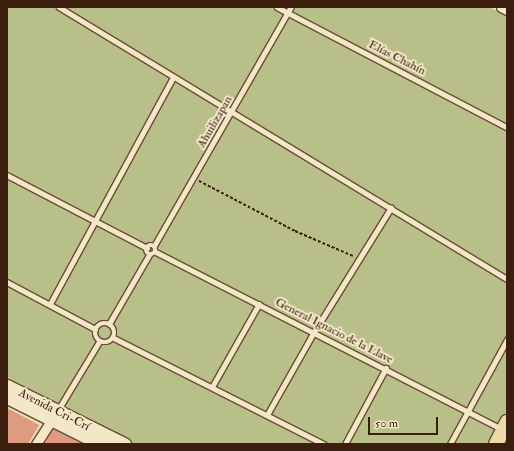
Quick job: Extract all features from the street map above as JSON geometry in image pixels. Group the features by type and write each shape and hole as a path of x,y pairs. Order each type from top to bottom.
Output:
{"main road":[{"name":"Avenida Cri-Crí","path":"7,386 101,444"},
{"name":"Avenida Cri-Crí","path":"7,397 124,444"},
{"path":"496,444 506,430"},
{"path":"504,444 506,430"}],"street":[{"path":"502,7 507,10"},
{"path":"36,444 54,415"}],"lane":[{"path":"59,7 507,279"},
{"name":"Elías Chahín","path":"277,7 507,127"},
{"name":"Ahuilizapan","path":"154,246 291,7"},
{"path":"50,304 173,77"},
{"path":"8,177 147,248 150,255"},
{"path":"267,415 314,332 391,208"},
{"path":"109,324 150,255 156,252 154,246 147,248"},
{"name":"General Ignacio de la Llave","path":"156,252 506,430"},
{"path":"7,282 95,329"},
{"path":"212,387 259,304"},
{"path":"100,324 109,324 115,331 114,338 106,344 99,342 94,335 95,329 100,324"},
{"path":"114,338 324,444"},
{"path":"450,444 469,412 507,340"},
{"path":"54,415 99,342"},
{"path":"345,444 386,368"}],"path":[{"path":"193,178 295,232 360,259"}],"green space":[{"path":"7,7 489,7 507,16 507,415 491,444 134,444 7,381"}],"building":[{"path":"7,408 39,425 28,444 7,444"},
{"path":"53,427 83,444 44,444"}]}
